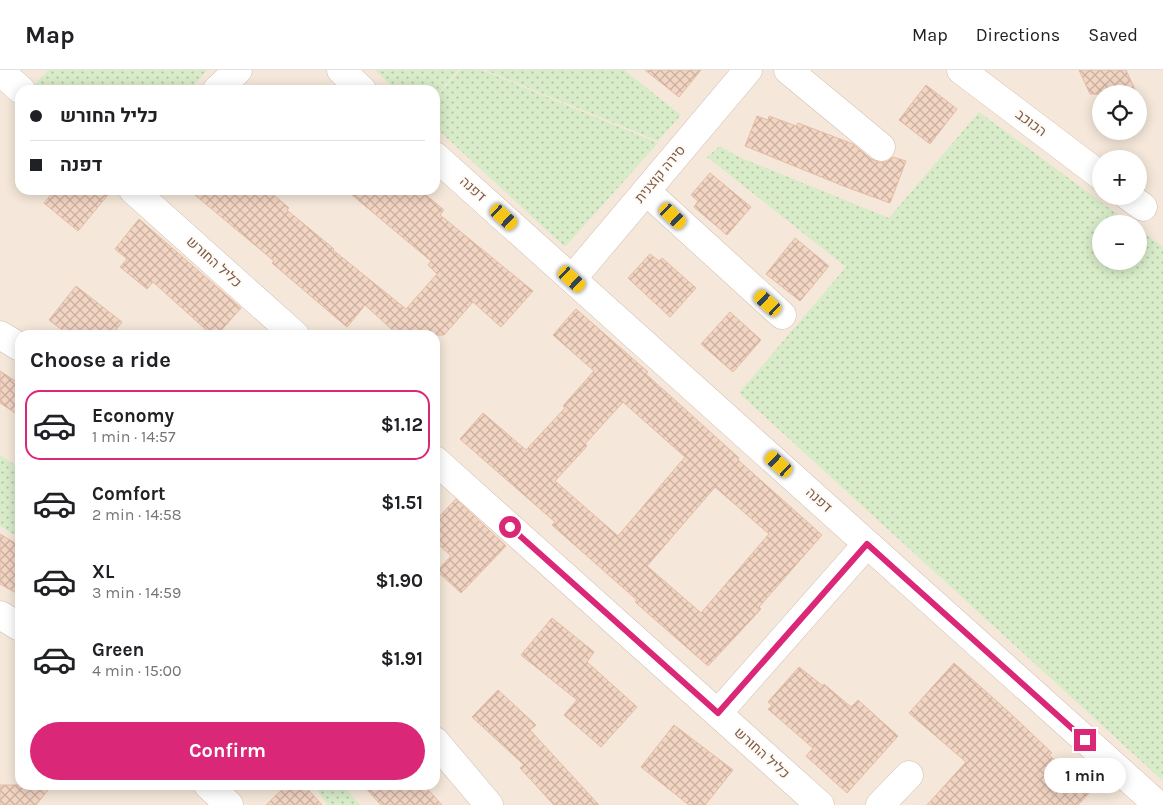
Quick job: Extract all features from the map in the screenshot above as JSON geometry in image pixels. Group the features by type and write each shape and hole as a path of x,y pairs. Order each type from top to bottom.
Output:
{"street":[{"name":"סירה קוצנית","path":"572,279 748,70"},
{"path":"788,70 881,147"},
{"name":"הכוכב","path":"960,70 1092,169"},
{"path":"0,71 15,85"},
{"name":"דפנה","path":"440,160 1158,805"},
{"path":"646,191 782,315"},
{"name":"כליל החורש","path":"139,195 289,330"},
{"path":"0,335 15,344"},
{"name":"כליל החורש","path":"440,464 820,805"},
{"path":"718,713 867,544"},
{"path":"0,615 15,624"},
{"path":"440,747 489,805"},
{"path":"880,805 909,775"},
{"path":"213,790 229,805"}],"shaded area":[{"path":"0,70 1163,70 1163,805 0,805"}],"green space":[{"path":"48,70 207,70 194,85 35,84"},
{"path":"375,70 458,70 440,92 440,85 391,85"},
{"path":"460,70 482,70 658,143 565,247 440,132 440,93"},
{"path":"485,70 624,70 681,115 658,141"},
{"path":"979,112 1092,195 1092,205 1105,205 1119,215 1092,215 1092,270 1147,270 1147,235 1163,247 1163,781 739,393 846,267 707,157 720,146 739,157 889,218"},
{"path":"0,455 15,465 15,535 0,526"},
{"path":"317,790 347,790 360,805 328,805"}],"building":[{"path":"645,70 701,70 679,97"},
{"path":"1079,70 1126,70 1133,85 1092,85 1092,94 1090,94"},
{"path":"926,85 957,109 930,144 899,120"},
{"path":"757,116 768,120 769,116 796,126 798,123 853,144 871,159 878,162 886,162 893,157 906,161 890,203 745,146"},
{"path":"710,173 751,207 727,235 694,207 698,201 691,195"},
{"path":"51,195 108,195 78,231 44,203"},
{"path":"195,195 274,195 289,208 287,210 333,250 406,309 437,274 428,265 431,261 352,195 426,195 444,210 440,215 533,291 501,327 473,302 444,335 440,335 440,330 392,330 365,305 347,327 272,263 274,261"},
{"path":"139,219 241,308 221,330 206,330 153,282 147,289 120,267 127,259 115,249"},
{"path":"795,238 829,266 800,301 766,274"},
{"path":"650,254 659,261 662,258 696,288 670,317 628,278"},
{"path":"76,286 122,322 116,330 62,330 49,320"},
{"path":"576,309 648,372 646,374 822,535 759,607 761,609 708,666 552,525 555,522 460,439 483,413 526,450 565,408 563,406 594,371 553,335","holes":["623,402 685,457 618,536 555,481","715,487 769,534 701,613 647,566"]},
{"path":"730,312 761,340 733,372 701,344"},
{"path":"0,371 15,381 15,413 0,403"},
{"path":"456,499 506,546 461,593 440,574 440,568 451,556 440,546 440,516"},
{"path":"0,534 15,543 15,592 0,584"},
{"path":"552,618 594,652 587,662 637,707 601,747 564,715 577,700 521,655"},
{"path":"954,663 1011,714 1052,753 1049,755 1090,792 1078,805 927,805 966,762 909,713"},
{"path":"799,667 823,686 824,684 851,707 858,700 898,736 847,793 806,756 813,748 768,709 772,706 768,702"},
{"path":"498,690 536,725 530,730 599,805 554,805 520,768 524,765 472,717"},
{"path":"674,725 733,770 705,805 689,805 641,767"},
{"path":"0,785 15,785 15,790 48,790 36,805 0,805"},
{"path":"282,790 308,790 322,805 266,805"},
{"path":"368,790 428,790 442,805 381,805"}],"route":[{"path":"510,527 718,713 867,544 1085,740"}]}
